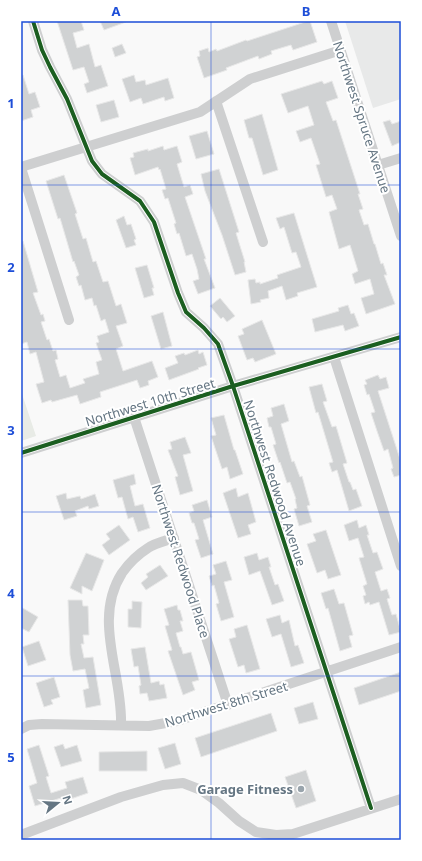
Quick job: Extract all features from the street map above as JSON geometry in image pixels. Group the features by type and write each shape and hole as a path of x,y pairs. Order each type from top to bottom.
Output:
{"street":[{"name":"Northwest Redwood Avenue","path":"33,21 42,50 67,99 92,161 102,174 140,201 154,222 186,312 204,328 218,344 371,808"},
{"name":"Northwest Spruce Avenue","path":"331,21 401,236"},
{"path":"69,320 21,168 86,146 200,112 250,79 341,50"},
{"path":"216,101 263,242"},
{"path":"378,165 401,158"},
{"name":"Northwest 10th Street","path":"21,453 233,386 401,337"},
{"path":"334,357 401,566"},
{"name":"Northwest Redwood Place","path":"134,417 228,705"},
{"path":"121,725 122,709 109,636 109,609 114,590 116,583 130,562 149,547 174,538"},
{"name":"Northwest 8th Street","path":"21,729 42,724 149,726 177,721 401,647"},
{"path":"22,840 21,836 121,798 163,785 182,783 201,790 219,803 239,821 256,832 276,835 293,834 401,799"}],"shaded area":[{"path":"345,21 401,21 401,99 373,108"},
{"path":"21,391 36,436 21,441"}],"building":[{"path":"57,21 81,21 84,30 73,33 77,48 89,44 95,67 101,65 108,86 87,93 84,84 89,82 84,67 73,70"},
{"path":"100,21 126,21 126,22 104,30"},
{"path":"310,21 317,42 293,50 291,45 271,51 272,54 259,59 258,56 226,68 227,70 204,78 197,57 200,56 199,51 208,48 209,52 216,49 217,51 246,40 247,41"},
{"path":"122,44 126,53 115,57 112,48"},
{"path":"21,75 23,75 29,94 35,92 40,107 31,110 33,117 21,121"},
{"path":"134,75 136,82 145,80 146,85 168,78 174,98 165,101 164,97 143,104 141,98 130,102 122,79"},
{"path":"322,81 324,84 332,81 338,98 326,102 333,121 336,120 360,194 358,194 363,209 359,210 364,225 368,224 381,264 383,263 387,275 384,275 395,304 366,314 361,298 374,294 370,279 355,284 352,274 358,271 350,245 339,249 329,212 337,209 332,195 326,197 316,165 320,164 311,138 300,142 296,131 314,125 308,106 288,113 281,94"},
{"path":"114,100 119,117 101,122 96,105"},
{"path":"262,114 278,170 263,175 252,138 249,138 244,120"},
{"path":"390,120 392,124 401,121 401,142 392,146 383,122"},
{"path":"207,131 214,154 196,159 189,136"},
{"path":"163,146 164,150 177,146 182,162 177,164 184,187 190,185 193,194 185,197 206,259 204,259 215,288 198,294 193,281 199,279 197,269 192,254 186,256 179,233 177,234 174,224 176,223 168,198 165,199 162,190 166,189 160,169 159,170 158,167 135,175 130,158 134,157 133,153 148,149 148,151"},
{"path":"219,169 239,232 236,233 245,262 246,272 235,275 222,235 205,191 201,174"},
{"path":"64,175 77,213 75,214 83,239 86,238 93,262 96,261 103,282 108,281 116,306 121,304 127,323 116,326 123,346 116,349 123,371 152,361 158,377 148,381 149,385 140,388 137,380 100,392 101,397 80,404 77,395 52,402 51,400 42,403 36,384 44,382 36,352 30,354 27,342 21,344 21,241 23,241 38,292 33,293 41,315 43,314 45,321 41,322 47,340 49,339 53,351 56,350 58,359 55,360 60,377 66,375 70,388 85,383 83,379 99,374 96,362 102,360 96,343 99,342 97,336 109,332 105,319 101,321 92,298 85,300 81,285 79,286 76,277 79,275 74,261 73,262 60,218 58,219 46,181"},
{"path":"294,213 317,287 297,293 298,296 286,300 282,286 268,291 269,298 260,300 261,302 251,304 248,280 255,279 256,283 260,282 260,284 278,278 277,275 301,267 296,252 292,253 284,227 280,229 276,218"},
{"path":"124,216 127,225 131,224 136,239 134,240 136,245 126,248 116,220"},
{"path":"147,265 154,288 152,288 154,295 144,298 135,268"},
{"path":"220,298 235,316 227,322 223,317 221,319 210,306"},
{"path":"348,305 351,314 354,313 359,326 345,331 343,325 315,332 312,319 339,311 338,308"},
{"path":"163,312 172,346 161,349 151,316"},
{"path":"262,320 276,354 255,362 253,358 247,360 238,336 244,334 242,329"},
{"path":"198,350 199,354 203,352 207,365 169,380 165,368 178,363 175,356 184,353 185,355"},
{"path":"378,375 380,379 386,377 389,388 378,391 401,462 401,475 394,477 391,469 393,468 388,449 384,451 371,413 375,412 369,394 367,395 364,385 367,384 365,380"},
{"path":"322,384 327,401 323,402 332,427 336,426 347,463 343,464 349,482 353,490 356,489 362,506 349,511 337,470 332,472 329,463 333,462 318,412 316,413 309,387"},
{"path":"284,404 289,421 281,424 292,462 294,461 300,477 302,476 310,505 307,506 312,522 299,526 294,509 297,508 296,499 290,482 287,483 280,462 279,463 273,445 276,444 267,418 273,416 271,408"},
{"path":"224,415 234,450 243,474 230,479 227,467 222,469 211,436 216,435 211,418"},
{"path":"185,437 191,453 183,455 193,491 180,495 175,477 178,476 168,450 172,449 170,442"},
{"path":"134,474 136,484 130,486 135,506 143,504 150,528 138,532 133,517 128,519 122,497 118,498 113,480"},
{"path":"236,488 238,497 248,493 256,522 248,525 251,534 238,538 223,493"},
{"path":"66,493 67,499 80,496 81,499 95,494 99,506 89,509 88,506 75,511 77,516 64,520 56,496"},
{"path":"207,500 212,517 203,520 213,554 201,558 195,540 199,539 189,513 194,511 192,505"},
{"path":"357,520 359,528 366,525 369,535 367,535 373,553 377,552 383,569 375,572 381,591 387,589 390,598 387,599 392,615 396,614 401,632 389,635 379,602 370,605 369,602 365,604 363,596 366,595 363,586 367,584 359,558 364,557 358,538 349,541 344,525"},
{"path":"119,525 130,540 109,555 102,545 110,539 106,534"},
{"path":"326,530 341,575 328,579 325,570 317,573 307,544 316,541 313,534"},
{"path":"86,553 104,560 92,591 82,586 82,594 70,588"},
{"path":"257,553 259,560 268,557 271,567 269,567 275,585 278,584 284,601 272,605 260,571 249,575 244,557"},
{"path":"226,561 232,580 224,582 234,617 221,621 216,604 219,603 214,585 212,586 209,576 216,574 213,565"},
{"path":"160,565 168,576 146,590 141,583 148,577 146,574"},
{"path":"334,589 339,604 344,603 353,635 349,636 352,647 340,651 328,608 326,609 321,593"},
{"path":"68,600 82,600 83,606 88,606 89,635 83,635 84,644 81,644 84,658 93,657 101,705 86,708 83,690 89,688 85,669 73,671 70,655"},
{"path":"132,601 142,602 141,628 128,627 128,609 132,609"},
{"path":"177,605 183,621 180,621 183,631 176,633 180,647 183,654 191,652 199,680 192,682 195,690 183,695 168,651 172,650 165,626 169,625 164,609"},
{"path":"21,607 38,617 29,632 21,628"},
{"path":"280,615 282,623 289,620 295,646 298,645 304,663 291,667 281,634 272,637 266,619"},
{"path":"247,625 260,669 246,673 244,665 238,667 229,639 236,637 234,629"},
{"path":"39,641 46,660 28,666 22,647"},
{"path":"145,647 151,683 159,681 160,685 164,684 167,698 149,701 147,693 140,694 139,686 141,685 138,666 134,667 131,649"},
{"path":"401,672 401,691 359,705 354,688"},
{"path":"54,677 60,697 51,700 53,704 44,707 36,683"},
{"path":"313,702 318,719 299,724 294,708"},
{"path":"271,713 277,731 201,757 195,738"},
{"path":"175,743 181,764 165,769 158,748"},
{"path":"63,744 65,749 77,745 82,761 61,767 54,747"},
{"path":"39,745 49,776 46,777 51,793 67,788 65,782 83,777 88,793 62,802 61,798 35,806 29,786 37,783 27,749"},
{"path":"147,751 147,771 99,771 99,752"},
{"name":"Garage Fitness","path":"306,770 316,801 296,808 285,777"}],"cycle path":[{"path":"33,21 42,50 67,99 92,161 102,174 140,201 154,222 186,312 204,328 218,344 371,808"},
{"path":"21,453 233,386 401,337"}],"place":[{"name":"Garage Fitness","path":"301,789"}]}
